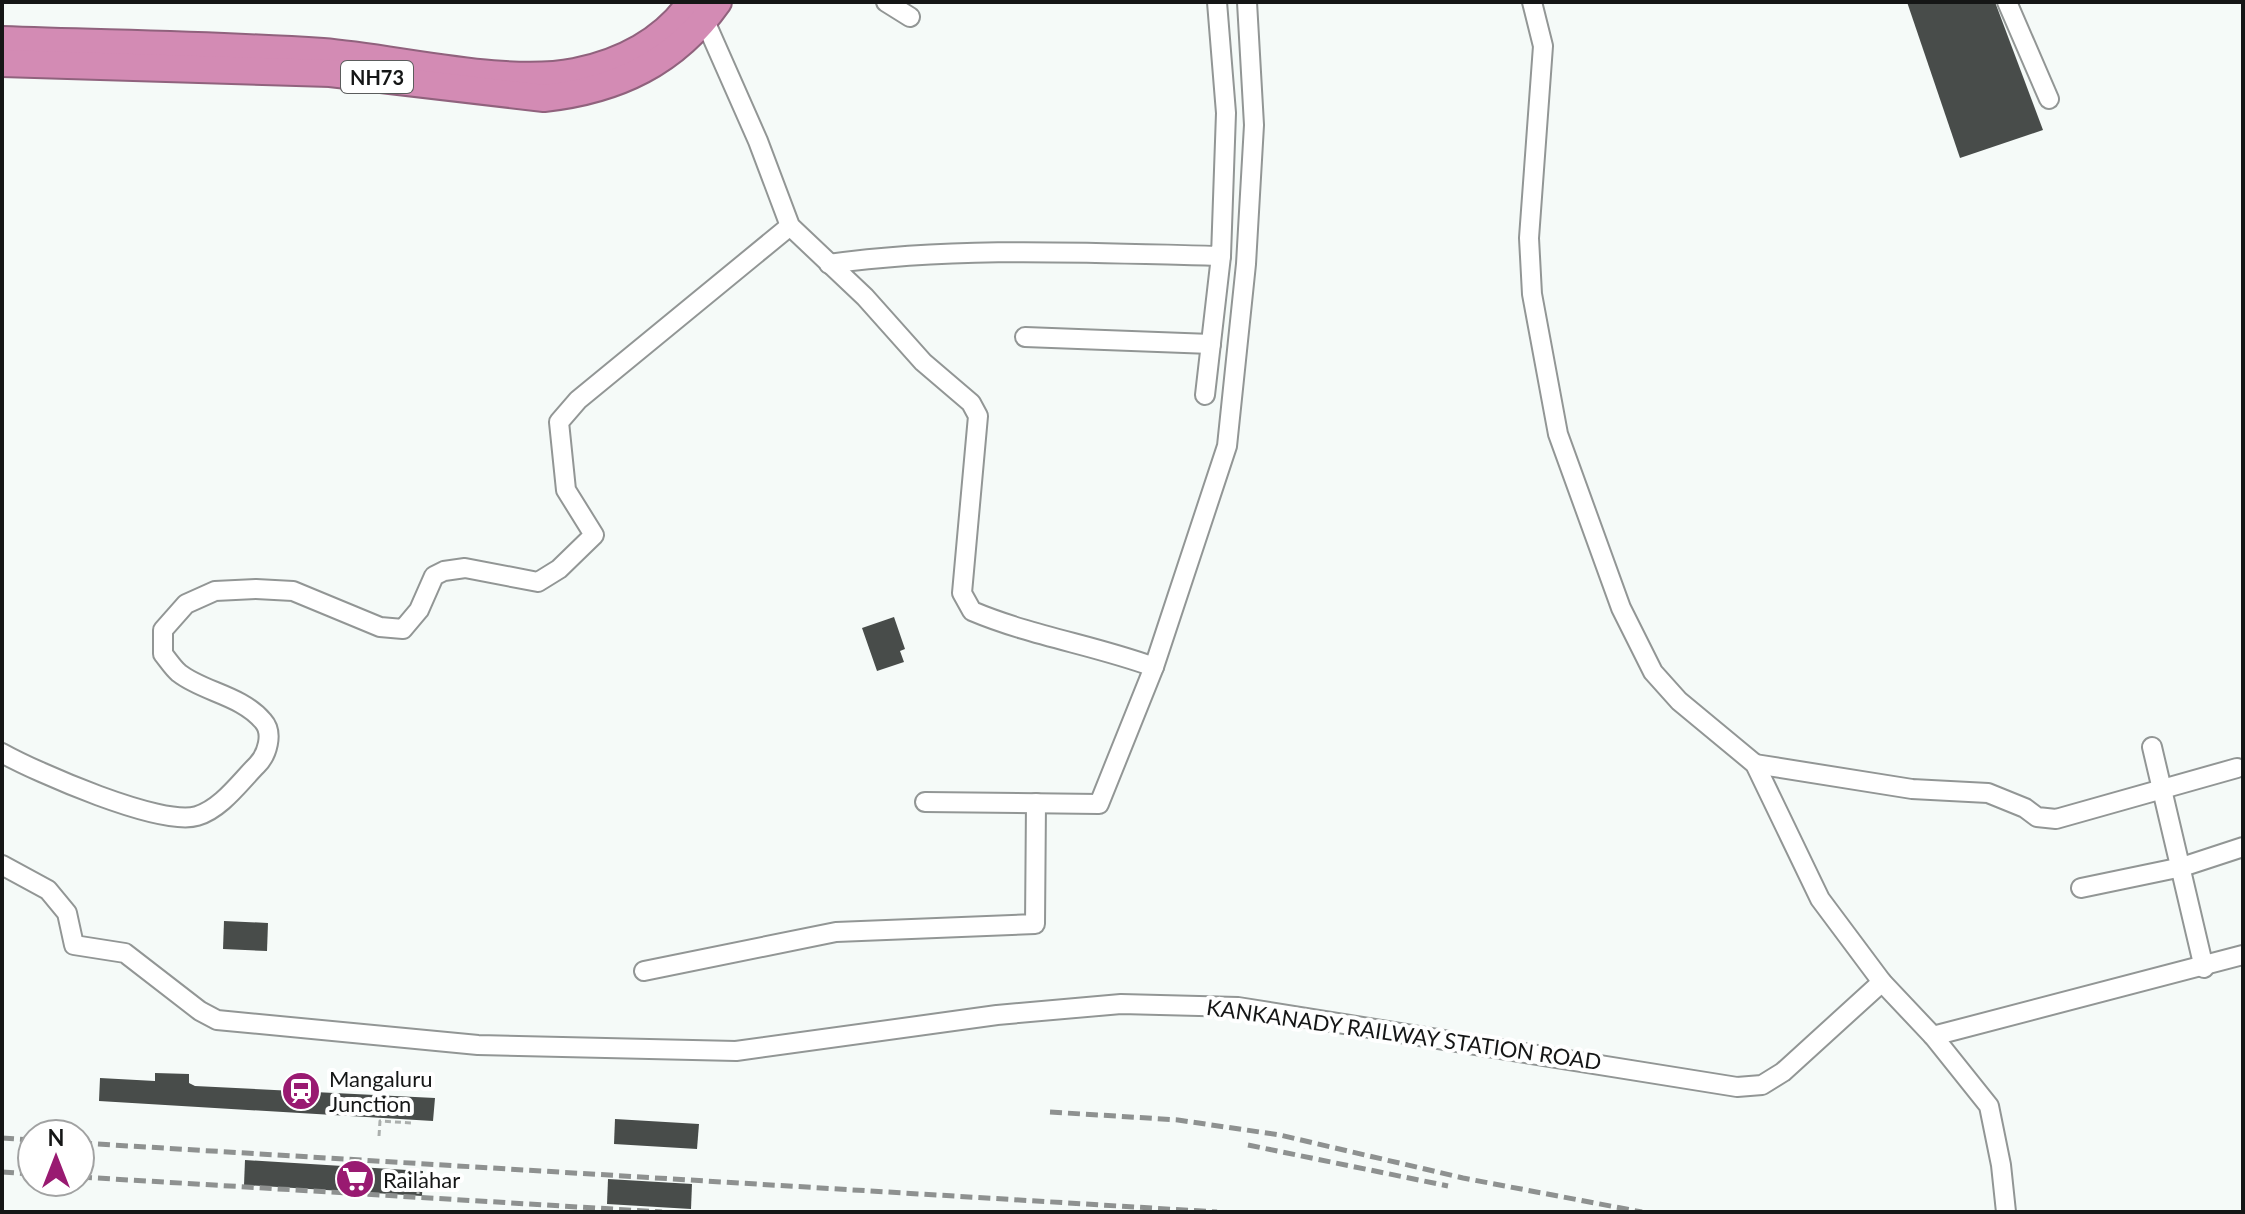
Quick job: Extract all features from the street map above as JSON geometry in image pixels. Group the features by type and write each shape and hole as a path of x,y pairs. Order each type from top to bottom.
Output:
{"highway":[{"name":"NH73","path":"2,40 323,52 525,76 573,73 609,63 642,49 668,28 705,8"},
{"name":"NH73","path":"2,63 330,73 544,98 617,84 653,67 705,8"}],"street":[{"path":"886,2 910,17"},
{"path":"1205,395 1221,256 1226,113 1217,2"},
{"path":"925,802 1099,804 1154,667 1227,446 1246,264 1254,125 1247,2"},
{"path":"1532,2 1543,46 1529,238 1532,294 1558,434 1621,608 1653,672 1679,701 1755,764 1820,899 1882,982 1933,1036 1989,1106 2006,1212"},
{"path":"2007,2 2049,99"},
{"path":"705,8 790,226 923,362 971,403 978,416 962,593 972,611 1043,637 1109,651 1154,667"},
{"path":"2,753 121,804 164,814 196,817 216,806 262,759 269,738 265,722 226,694 179,673 163,654 163,630 186,604 215,591 293,591 380,627 403,629 419,610 434,576 444,571 465,568 538,582 559,569 594,535 566,490 559,422 578,400 790,226"},
{"path":"829,264 887,256 1041,252 1221,256"},
{"path":"1025,337 1211,344"},
{"path":"2152,747 2204,968"},
{"path":"1755,764 1912,789 1988,793 2025,808 2037,817 2056,819 2237,768"},
{"path":"644,971 836,932 1035,924 1036,803"},
{"path":"2081,888 2182,867 2243,847"},
{"name":"KANKANADY RAILWAY STATION ROAD","path":"2,865 48,890 67,913 74,945 125,953 200,1011 217,1020 478,1045 736,1051 997,1015 1121,1004 1189,1003 1238,1007 1737,1087 1762,1085 1783,1072 1882,982"},
{"path":"1933,1036 2204,968 2243,955"}],"path":[{"path":"379,1136 380,1121 412,1123"},
{"path":"418,1194 419,1173"},
{"path":"418,1183 429,1183"}],"building":[{"path":"1907,2 1995,2 2043,130 1960,158"},
{"path":"894,617 905,649 900,651 904,662 877,671 862,628"},
{"path":"224,921 268,923 267,951 223,949"},
{"path":"155,1073 189,1074 189,1083 195,1086 435,1098 433,1121 99,1101 100,1078 155,1081"},
{"path":"615,1119 699,1124 697,1149 614,1144"},
{"path":"245,1160 423,1171 422,1196 244,1185"},
{"path":"608,1179 692,1184 691,1209 607,1204"}],"railway":[{"path":"1050,1112 1178,1120 1280,1135 1463,1178 1642,1212"},
{"path":"2,1138 16,1139"},
{"path":"96,1144 1217,1212"},
{"path":"1248,1145 1448,1186"},
{"path":"2,1172 16,1173"},
{"path":"96,1178 662,1212"}],"place":[{"name":"Mangaluru Junction","path":"301,1091"},
{"name":"Railahar","path":"355,1179"}]}
